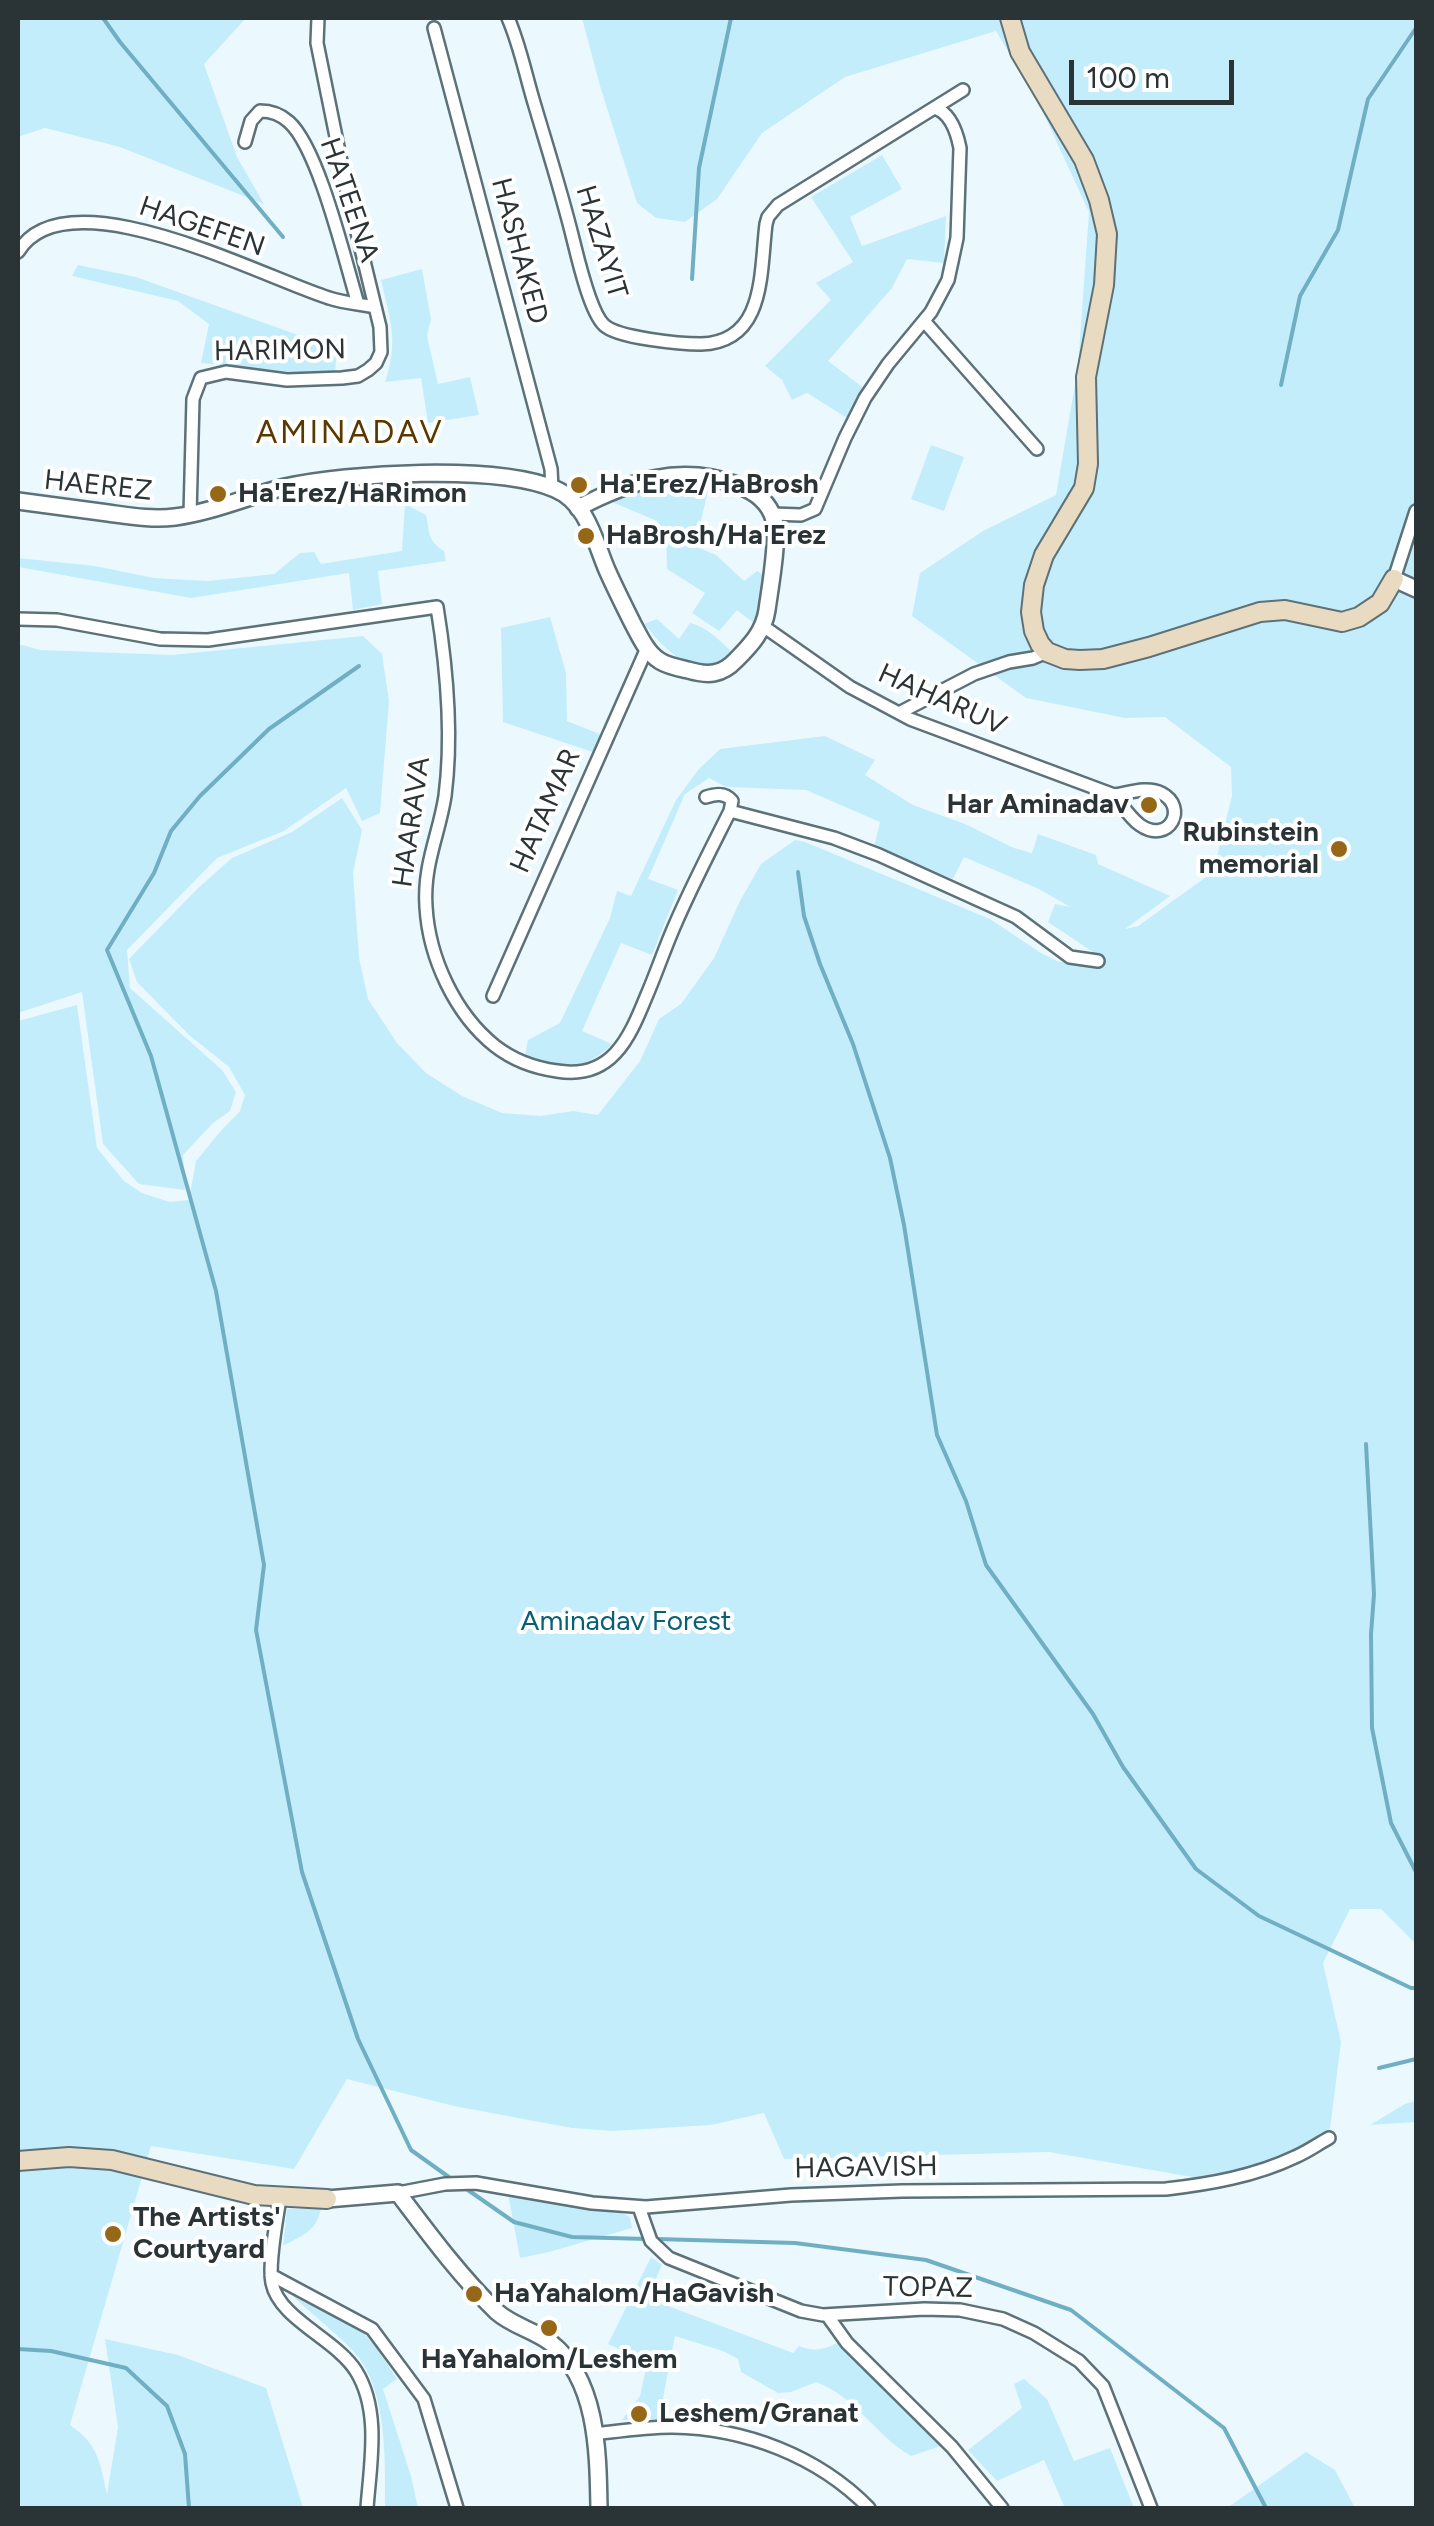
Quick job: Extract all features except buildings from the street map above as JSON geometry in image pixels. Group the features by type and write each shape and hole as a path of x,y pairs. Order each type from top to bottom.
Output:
{"main road":[{"path":"1010,18 1020,52 1084,160 1107,234 1104,285 1086,377 1088,464 1084,488 1044,555 1034,584 1031,612 1040,644 1047,652 1065,659 1103,659 1272,610 1342,622 1360,617 1380,603 1394,579"},
{"path":"18,2160 112,2160 228,2190 327,2200"}],"street":[{"path":"318,18 316,43 375,307"},
{"name":"HAZAYIT","path":"508,18 578,262 597,314 607,328 624,335 697,344 733,336 747,323 755,305 771,212 963,90"},
{"name":"HASHAKED","path":"434,28 551,470 552,488"},
{"path":"772,514 806,514 818,504 860,407 882,372 938,302 948,280 957,238 959,142 948,119 934,108"},
{"name":"HATEENA","path":"245,142 251,121 260,112 275,112 298,132 324,191 358,304"},
{"name":"HAGEFEN","path":"18,252 30,237 60,226 117,225 166,237 331,299 375,307"},
{"name":"HARIMON","path":"190,515 193,400 201,378 226,372 306,380 358,376 376,362 381,352 375,307"},
{"path":"924,321 1037,449"},
{"name":"HAEREZ","path":"18,502 150,518 190,515 281,488 350,478 444,474 478,475 552,488 578,508"},
{"path":"692,474 746,488 763,500 772,514 776,534 763,626 729,668 714,674 664,663 647,648 578,508 643,480 692,474"},
{"path":"1416,511 1394,579 1416,590"},
{"name":"HAARAVA","path":"18,619 49,619 160,639 208,640 437,608 447,665 448,751 444,800 426,880 430,937 444,978 483,1036 506,1054 536,1066 578,1072 602,1065 623,1045 639,1016 675,924 730,811"},
{"name":"HAHARUV","path":"763,626 833,676 899,713 1114,795 1144,828 1160,830 1172,823 1174,807 1160,792 1114,795"},
{"name":"HATAMAR","path":"492,996 647,648"},
{"path":"899,713 974,674 1047,652"},
{"path":"706,797 726,796 732,801 730,811 834,838 879,856 1016,917 1070,957 1098,962"},
{"name":"HAGAVISH","path":"398,2193 476,2183 592,2203 665,2207 803,2194 1166,2189 1253,2173 1295,2158 1329,2138"},
{"path":"327,2200 398,2193 444,2253 498,2313 561,2352 582,2387 594,2434 599,2508"},
{"path":"280,2198 272,2285 281,2303 344,2355 362,2383 371,2429 367,2508"},
{"name":"TOPAZ","path":"639,2207 651,2241 677,2263 801,2310 827,2315 924,2309 982,2313 1024,2328 1072,2356 1090,2370 1107,2392 1151,2508"},
{"path":"271,2275 362,2322 379,2336 424,2399 457,2508"},
{"path":"827,2315 847,2344 952,2447 1002,2508"},
{"path":"594,2434 668,2428 740,2436 806,2461 838,2481 869,2508"}],"green space":[{"path":"18,18 246,18 204,64 237,157 264,204 120,147 45,128 18,137"},
{"name":"Aminadav Forest","path":"582,18 1416,18 1416,1944 1381,1909 1350,1909 1323,1963 1341,2042 1330,2129 1286,2156 1198,2178 1049,2152 784,2159 764,2113 711,2125 613,2131 572,2128 454,2106 347,2079 294,2169 151,2146 70,2425 93,2447 107,2494 118,2427 105,2339 178,2355 266,2388 303,2508 18,2508 18,1021 77,1005 97,1148 124,1181 142,1193 170,1202 189,1200 196,1161 240,1111 245,1095 229,1067 189,1035 137,982 129,959 232,858 292,832 342,798 362,830 353,873 359,958 368,999 397,1043 426,1073 462,1096 502,1113 541,1116 573,1111 598,1115 640,1061 659,1019 681,1004 714,958 761,864 795,840 990,919 1057,961 1091,962 1093,952 1048,922 1055,904 1070,907 1039,889 964,857 953,879 874,847 880,822 806,790 726,787 709,778 685,794 648,879 678,890 652,955 621,943 582,1031 612,1044 592,1060 571,1065 525,1056 528,1040 560,1023 610,918 617,891 631,896 676,800 720,749 825,736 875,760 865,775 913,805 1032,853 1038,834 1096,855 1098,864 1170,896 1125,929 1138,926 1213,872 1232,796 1231,767 1165,717 1125,718 1026,698 912,616 920,573 983,531 1056,495 1078,367 1089,212 1041,108 996,31 845,77 762,133 717,199 685,222 656,218 637,203"},
{"path":"882,155 902,189 850,217 862,246 946,216 944,263 907,259 892,288 828,361 865,389 847,418 807,393 792,400 782,380 765,366 831,300 816,283 853,262 811,197"},
{"path":"78,265 136,277 337,349 335,372 304,373 201,363 209,324 178,301 72,276"},
{"path":"422,269 431,319 427,336 438,384 470,377 479,415 428,423 421,378 385,382 392,342 381,280"},
{"path":"931,445 964,457 944,511 911,499"},
{"path":"660,484 709,487 695,546 716,555 744,581 757,571 762,574 759,627 737,610 719,631 692,613 705,593 667,569 666,535 656,535 657,521 612,502 619,495"},
{"path":"405,504 426,515 430,536 444,551 446,561 378,571 382,604 353,610 349,573 191,598 18,567 18,558 95,566 154,578 208,581 274,574 300,553 314,552 321,564 402,551"},
{"path":"550,617 566,673 567,721 602,735 596,753 503,722 501,628"},
{"path":"657,619 679,639 690,623 696,625 731,651 715,666 702,668 682,661 644,624"},
{"path":"363,636 382,654 389,701 380,813 362,821 346,788 284,831 217,858 127,950 130,988 222,1070 236,1092 230,1111 183,1155 185,1190 139,1184 103,1144 82,992 18,1013 18,644 40,650 172,655"},
{"path":"1416,2101 1416,2122 1370,2125 1405,2104"},
{"path":"508,2193 580,2209 620,2212 630,2217 632,2228 520,2258"},
{"path":"321,2208 312,2228 283,2246 287,2209"},
{"path":"651,2257 662,2265 647,2298 793,2353 799,2346 819,2349 837,2343 941,2446 911,2456 830,2389 816,2382 778,2393 741,2372 738,2359 675,2336 659,2419 622,2420 640,2396 646,2368 628,2353 608,2344"},
{"path":"291,2295 360,2330 397,2379 383,2389 418,2508 385,2508 379,2405 365,2367 354,2352"},
{"path":"1024,2379 1047,2399 1074,2461 1110,2448 1134,2508 1065,2508 1044,2460 997,2481 968,2450 1022,2408 1014,2384"},
{"path":"1306,2452 1335,2470 1355,2508 1227,2508"}],"waterway":[{"path":"103,18 283,237"},
{"path":"692,279 699,168 731,18"},
{"path":"1281,385 1300,296 1338,230 1368,99 1416,28"},
{"path":"359,666 269,729 200,796 171,831 154,873 107,950 151,1056 216,1291 264,1565 256,1630 302,1872 358,2039 411,2150 453,2180"},
{"path":"798,872 804,916 853,1044 890,1158 937,1435 966,1501 986,1565 1093,1714 1123,1767 1196,1869 1259,1916 1416,1988"},
{"path":"1366,1444 1374,1594 1372,1728 1391,1823 1416,1872"},
{"path":"1379,2068 1416,2059"},
{"path":"465,2188 514,2222 572,2237 648,2239"},
{"path":"657,2239 795,2243 926,2260 1071,2310 1224,2428 1266,2508"},
{"path":"18,2349 51,2351 126,2368 167,2406 185,2454 189,2508"}],"place":[{"name":"Ha'Erez/HaBrosh","path":"579,485"},
{"name":"Ha'Erez/HaRimon","path":"218,494"},
{"name":"HaBrosh/Ha'Erez","path":"586,536"},
{"name":"Har Aminadav","path":"1149,805"},
{"name":"Rubinstein memorial","path":"1339,849"},
{"name":"The Artists' Courtyard","path":"113,2234"},
{"name":"HaYahalom/HaGavish","path":"474,2294"},
{"name":"HaYahalom/Leshem","path":"549,2328"},
{"name":"Leshem/Granat","path":"639,2414"}],"district":[{"name":"AMINADAV","path":"350,434"}]}
